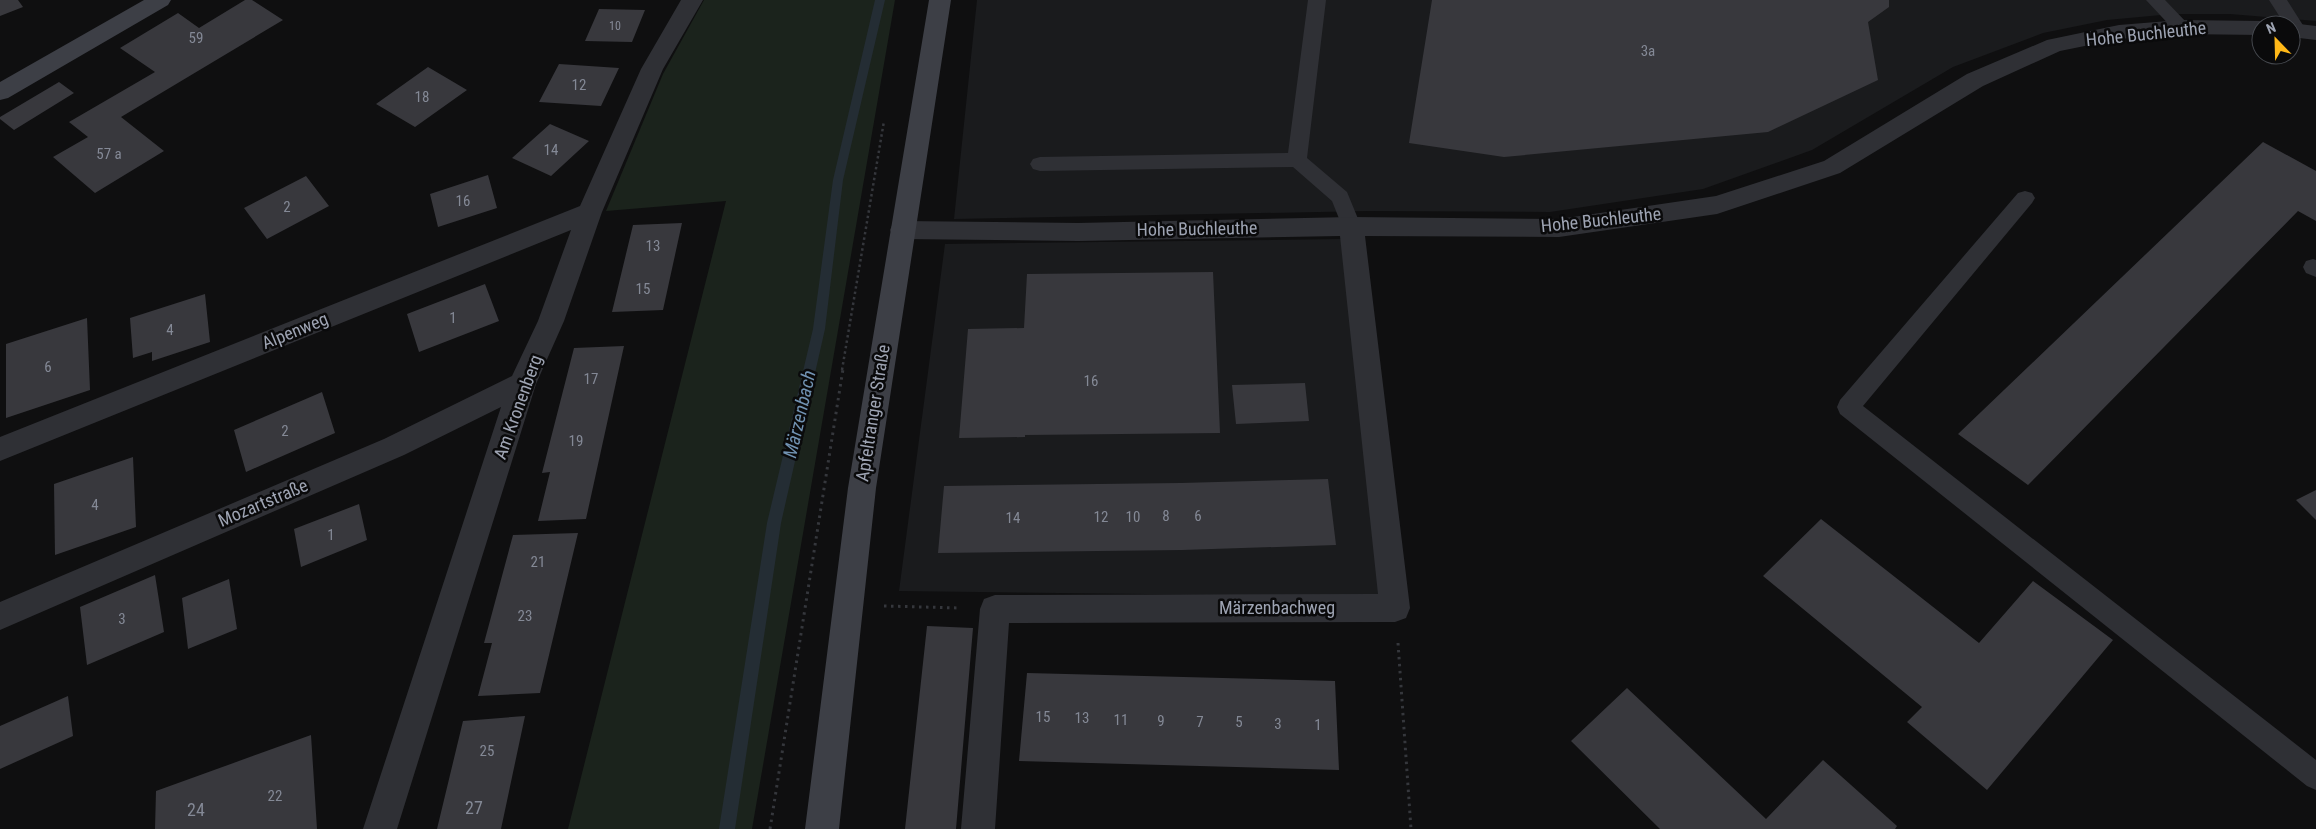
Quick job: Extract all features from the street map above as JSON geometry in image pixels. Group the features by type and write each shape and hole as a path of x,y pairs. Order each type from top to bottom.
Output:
{"street":[{"path":"0,92 160,0"},
{"name":"Am Kronenberg","path":"380,829 522,384 551,321 590,212 652,69 692,0"},
{"name":"Apfeltranger Straße","path":"822,829 862,488 940,0"},
{"name":"Hohe Buchleuthe","path":"902,230 1078,232 1351,226 1559,228 1717,205 1832,167 1975,80 2055,45 2119,32 2181,27 2251,28"},
{"name":"Alpenweg","path":"0,450 590,212"},
{"path":"1351,226 1395,608"},
{"name":"Mozartstraße","path":"0,616 394,447 522,384"},
{"name":"Märzenbachweg","path":"996,609 1395,608"},
{"path":"978,829 996,609"}],"lane":[{"path":"1297,160 1317,0"},
{"path":"2155,0 2181,27"},
{"path":"2278,0 2289,15"},
{"path":"1040,164 1297,160 1340,197 1351,226"},
{"path":"2025,198 1848,407 2316,777"}],"path":[{"path":"877,606 996,609"},
{"path":"1395,608 1410,829"}],"shaded area":[{"path":"704,0 895,0 752,829 568,829 726,201 606,211 663,74"},
{"path":"977,0 2316,0 2316,21 2301,20 2301,15 2172,14 2107,20 2043,33 1953,67 1812,150 1703,189 1550,212 1368,211 954,219"},
{"path":"1343,239 1385,597 899,591 945,244"}],"building":[{"path":"0,0 18,0 23,7 0,16"},
{"path":"245,0 252,0 283,20 121,117 164,151 95,193 53,157 88,137 69,122 155,72 120,48 178,13 199,28"},
{"path":"1432,0 1889,0 1889,7 1868,22 1878,80 1768,132 1504,157 1409,143"},
{"path":"599,9 645,10 632,42 585,41"},
{"path":"559,64 619,68 601,106 539,102"},
{"path":"428,67 467,90 415,127 376,104"},
{"path":"59,82 74,93 14,130 0,119 0,117"},
{"path":"550,124 589,141 551,176 512,158"},
{"path":"2263,142 2316,171 2316,221 2298,211 2028,485 1958,434"},
{"path":"488,175 497,208 438,227 430,194"},
{"path":"306,176 329,206 267,239 244,208"},
{"path":"682,223 663,310 612,312 633,225"},
{"path":"1213,272 1220,433 1025,435 1025,437 959,438 968,329 1024,328 1027,274"},
{"path":"485,284 499,321 419,352 407,314"},
{"path":"205,294 210,342 152,361 152,352 133,358 130,318"},
{"path":"87,318 90,390 6,418 6,344"},
{"path":"624,346 586,519 538,521 550,472 542,473 574,348"},
{"path":"1305,383 1309,421 1236,424 1232,385"},
{"path":"322,392 335,433 246,472 234,430"},
{"path":"133,457 136,527 55,555 54,484"},
{"path":"1328,479 1336,545 1182,550 938,553 944,486"},
{"path":"2316,490 2316,520 2296,500"},
{"path":"359,504 367,540 301,567 294,529"},
{"path":"1821,519 1979,643 2033,581 2113,640 1987,790 1907,722 1922,707 1763,576"},
{"path":"578,533 540,693 478,696 492,643 484,643 513,535"},
{"path":"155,575 164,632 87,665 80,607"},
{"path":"229,579 237,629 188,649 182,598"},
{"path":"927,626 973,628 956,829 905,829"},
{"path":"1027,673 1335,681 1339,770 1019,761"},
{"path":"1627,688 1766,819 1823,760 1897,826 1895,829 1660,829 1571,741"},
{"path":"68,696 73,736 0,769 0,726"},
{"path":"525,716 501,829 437,829 463,721"},
{"path":"311,735 317,829 155,829 156,791"}],"waterway":[{"name":"Märzenbach","path":"727,829 774,523 819,329 838,180 880,0"}]}
